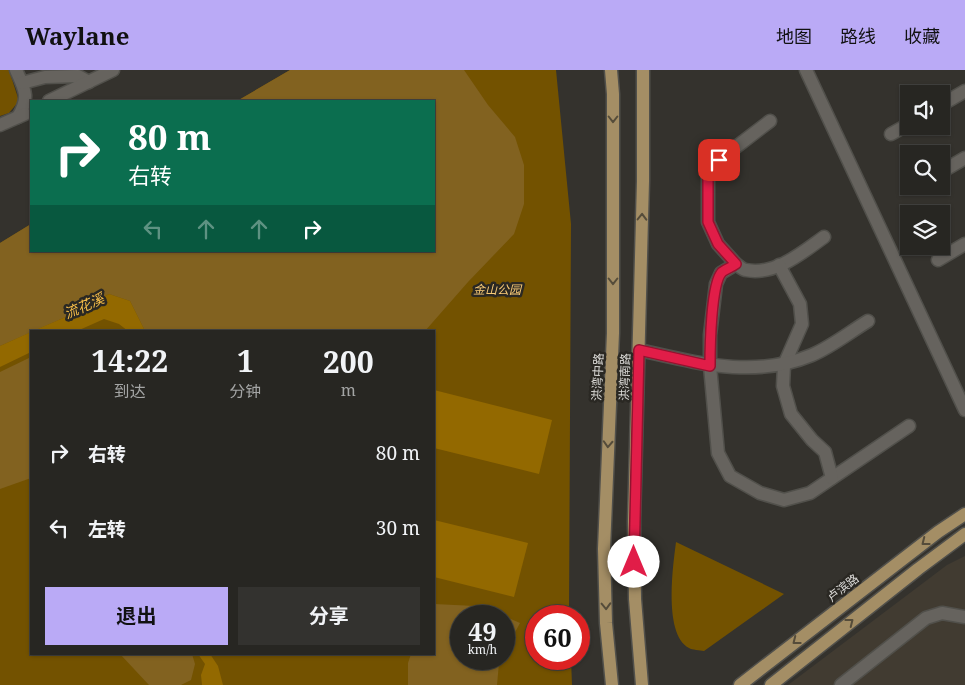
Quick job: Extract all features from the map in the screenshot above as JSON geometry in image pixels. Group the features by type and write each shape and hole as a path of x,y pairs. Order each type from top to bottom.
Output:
{"main road":[{"name":"洪湾中路","path":"611,70 613,94 614,333 604,549 606,623 612,685"},
{"name":"洪湾南路","path":"642,685 634,562 643,181 643,70"},
{"name":"卢滨路","path":"740,685 938,532 965,514"},
{"path":"771,685 965,534"}],"street":[{"path":"16,70 26,91 25,104 18,116"},
{"path":"51,100 110,70"},
{"path":"806,70 965,410"},
{"path":"22,83 45,77 78,76 89,82"},
{"path":"950,100 965,91"},
{"path":"0,125 30,110"},
{"path":"770,121 719,160 708,172 708,222 718,244 736,264 745,270 769,270 824,237"},
{"path":"891,134 900,129"},
{"path":"950,167 965,158"},
{"path":"938,260 965,244"},
{"path":"736,264 722,273 716,284 710,335 710,366 718,453 730,476 760,493 784,500 810,492 909,426"},
{"path":"779,265 800,304 802,324 784,365 782,386 791,414 812,440 825,452 832,478"},
{"path":"639,350 710,366 755,368 784,365 814,355 868,321"},
{"path":"841,685 926,618 942,613 965,617"}],"shaded area":[{"path":"290,70 464,70 488,105 515,137 524,165 524,204 514,234 426,330 144,330 130,301 109,294 68,316 36,330 30,330 30,333 0,346 0,243 30,225 30,252 435,252 435,100 239,100"},
{"path":"109,294 130,301 144,330 127,330 119,324 104,319 79,330 35,330 68,316"},
{"path":"30,332 30,352 0,367 0,346"},
{"path":"30,357 30,478 0,489 0,372"},
{"path":"435,390 552,420 539,474 435,448"},
{"path":"435,520 528,543 514,597 435,577"},
{"path":"965,556 965,685 788,685 947,565"},
{"path":"435,604 455,605 450,605 450,670 498,670 497,685 408,685 408,663 411,655 435,655"},
{"path":"515,621 520,623 515,632"},
{"path":"121,655 192,655 195,664 191,680 181,685 149,685"},
{"path":"199,655 211,655 218,666 223,685 202,685 201,675 205,664"}],"green space":[{"path":"0,70 9,70 19,101 9,113 0,116"},
{"name":"金山公园","path":"290,70 556,70 571,224 569,605 525,605 525,670 571,670 572,685 0,685 0,243 30,225 30,252 435,252 435,100 239,100"},
{"path":"676,542 784,594 704,651 690,649 681,640 673,615 672,582"}],"route":[{"path":"634,562 639,350 710,366 710,335 716,284 722,273 736,264 718,244 708,222 708,172 719,160"}],"water label":[{"name":"流花溪","path":"84,306"}]}
